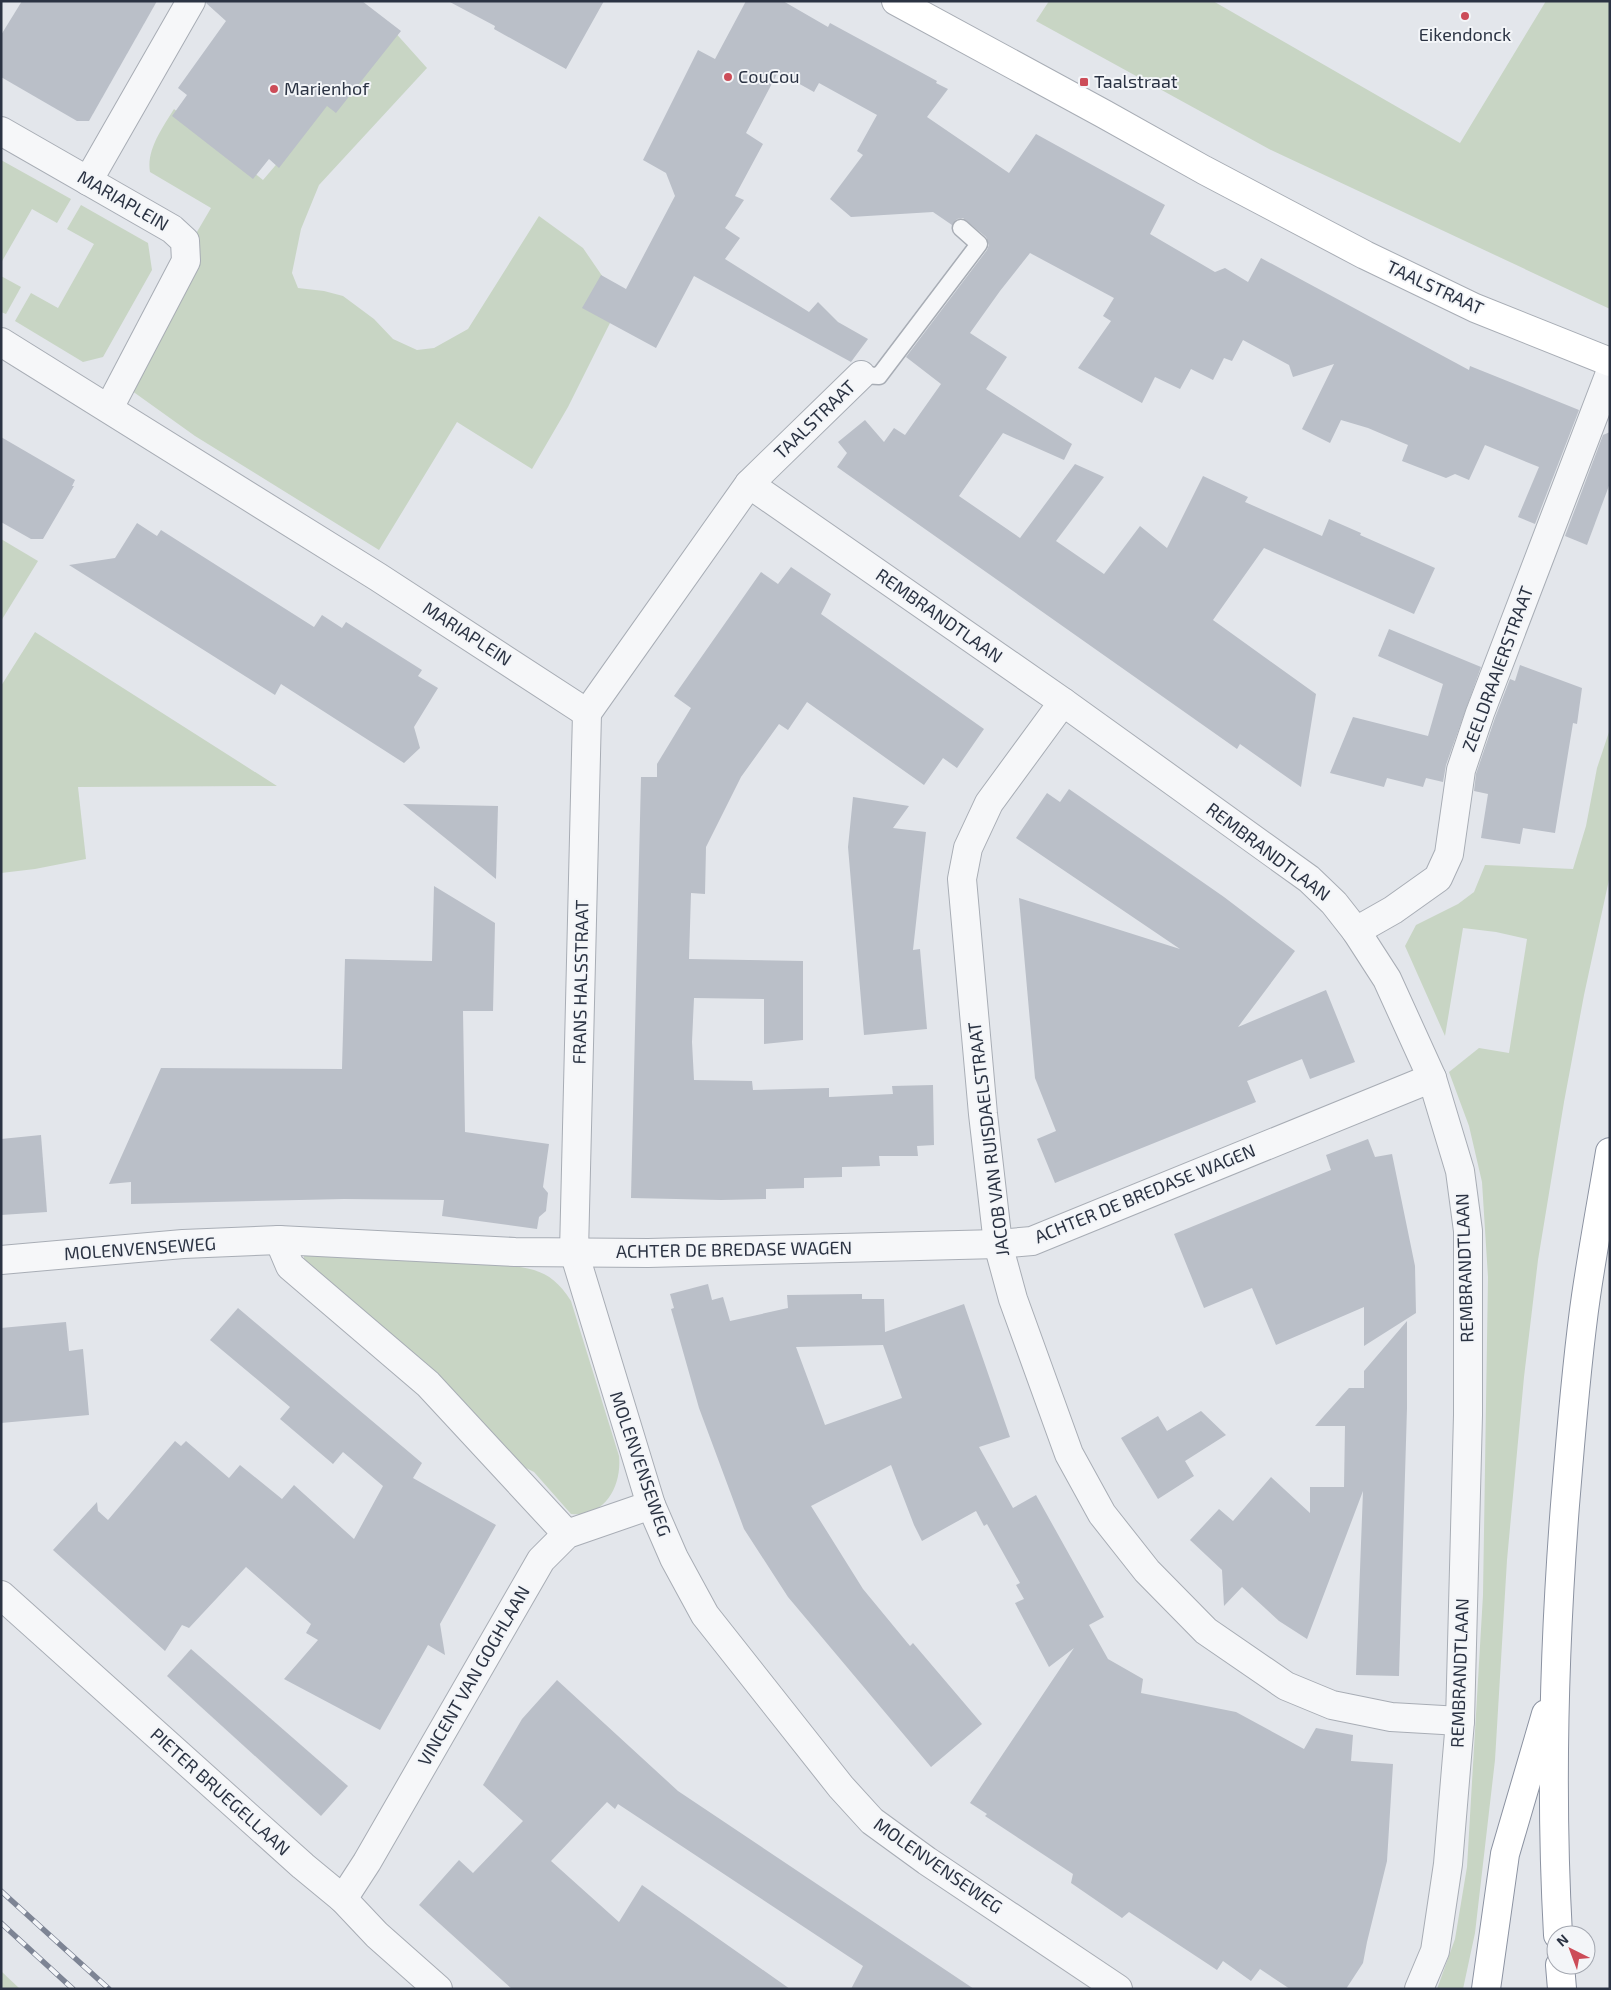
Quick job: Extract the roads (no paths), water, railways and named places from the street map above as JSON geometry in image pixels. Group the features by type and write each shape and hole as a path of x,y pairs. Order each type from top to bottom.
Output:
{"main road":[{"name":"TAALSTRAAT","path":"896,1 1204,170 1365,255 1475,308 1610,362"},
{"path":"1557,1925 1554,1867 1555,1684 1562,1542 1572,1412 1586,1297 1610,1152"},
{"path":"1486,1989 1505,1854 1555,1684"},
{"path":"1561,1975 1562,1989"}],"street":[{"path":"88,181 191,1"},
{"name":"MARIAPLEIN","path":"1,131 172,229 185,242 186,261 109,408"},
{"name":"MARIAPLEIN","path":"1,342 378,577 587,713"},
{"name":"ZEELDRAAIERSTRAAT","path":"1356,931 1393,910 1438,878 1449,854 1461,770 1480,713 1610,373"},
{"name":"TAALSTRAAT","path":"749,484 861,375"},
{"path":"587,713 749,484"},
{"name":"REMBRANDTLAAN","path":"749,484 1062,702 1309,880 1334,902 1356,931 1387,979 1432,1078 1460,1171 1468,1231 1468,1416 1460,1721 1448,1864 1435,1951 1419,1989"},
{"name":"JACOB VAN RUISDAELSTRAAT","path":"1062,702 989,804 968,848 962,879 983,1114 998,1244 1013,1299 1069,1454 1102,1514 1147,1571 1206,1631 1286,1686 1332,1705 1371,1713 1391,1717 1460,1721"},
{"name":"FRANS HALSSTRAAT","path":"574,1252 587,713"},
{"name":"ACHTER DE BREDASE WAGEN","path":"574,1252 648,1253 998,1244 1032,1241 1432,1078"},
{"path":"279,1240 290,1266 428,1384 567,1534"},
{"name":"MOLENVENSEWEG","path":"1,1260 183,1244 279,1240 515,1252 574,1252 651,1505 674,1558 705,1615 841,1787 872,1821 927,1861 1118,1989"},
{"name":"VINCENT VAN GOGHLAAN","path":"343,1899 367,1862 541,1560 567,1534 651,1505"},
{"name":"PIETER BRUEGELLAAN","path":"1,1596 236,1807 343,1899 377,1935 438,1989"}],"lane":[{"name":"TAALSTRAAT","path":"861,375 879,376 979,244 961,228"}],"railway":[{"path":"1,1891 109,1989"},
{"path":"1,1923 73,1989"}],"place":[{"name":"Eikendonck","path":"1465,16"},
{"name":"CouCou","path":"728,77"},
{"name":"Taalstraat","path":"1084,82"},
{"name":"Marienhof","path":"274,89"}]}
